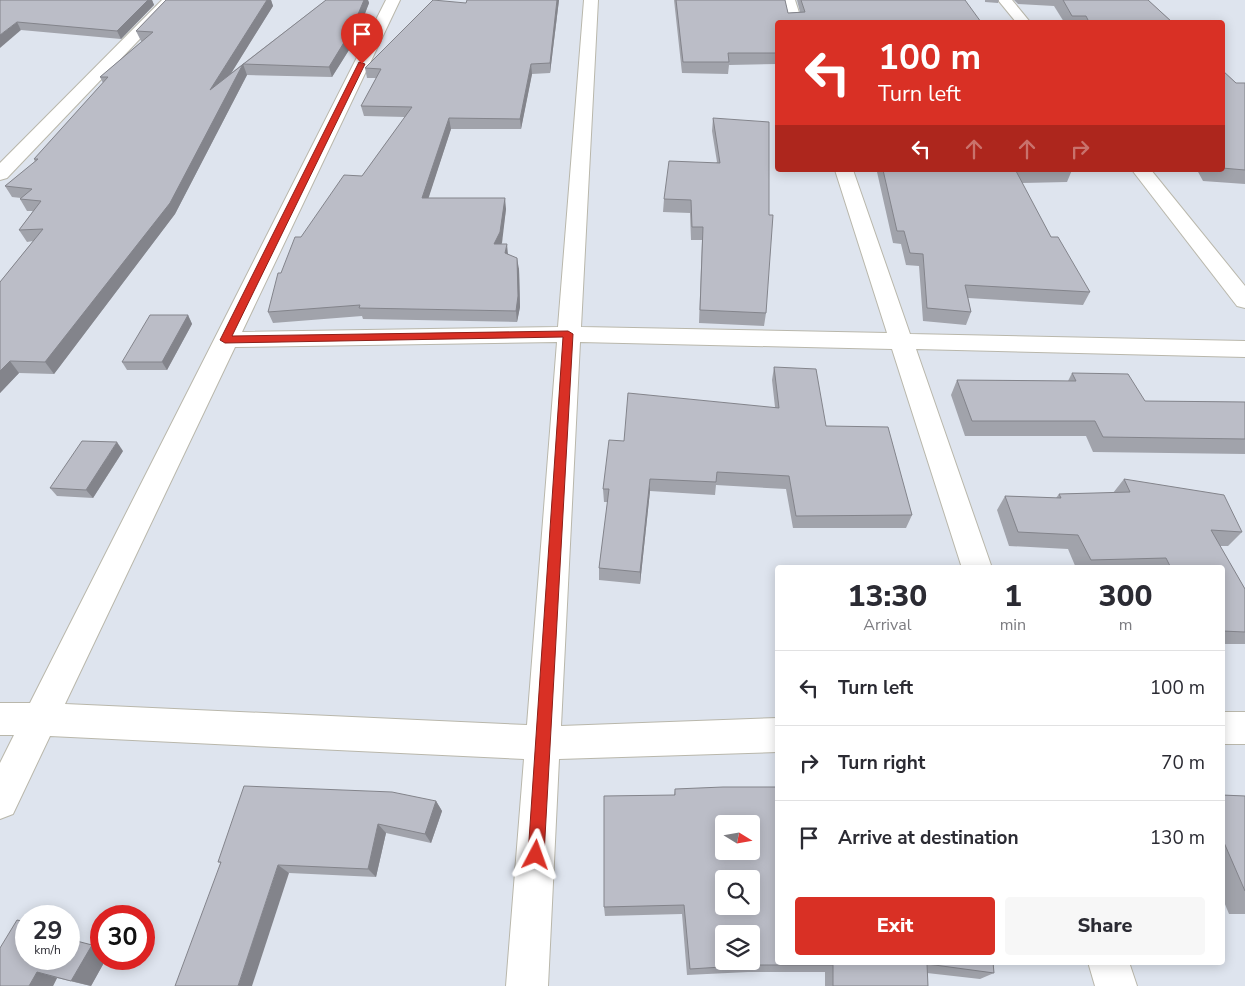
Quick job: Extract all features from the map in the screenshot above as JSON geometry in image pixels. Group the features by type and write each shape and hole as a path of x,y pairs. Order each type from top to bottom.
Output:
{"street":[{"path":"0,174 170,0"},
{"path":"0,802 393,0"},
{"path":"527,986 591,0"},
{"path":"788,0 795,20"},
{"path":"1005,0 1021,20"},
{"path":"845,172 976,565"},
{"path":"1143,172 1245,301"},
{"path":"225,340 568,334 1245,349"},
{"path":"0,719 40,719 544,743 775,736"},
{"path":"1225,728 1245,728"},
{"path":"1109,965 1116,986"}],"building":[{"path":"0,0 148,0 117,31 17,22 0,35"},
{"path":"166,0 267,0 210,90 243,65 170,203 45,362 10,361 0,371 0,282 43,229 19,230 41,201 20,199 32,189 5,186 38,159 34,159 108,77 100,77 153,32 136,31"},
{"path":"326,0 364,0 351,31 329,67 243,64"},
{"path":"433,0 466,3 467,0 557,0 550,63 531,64 520,119 449,118 422,198 505,198 500,232 494,244 507,244 505,253 517,258 518,296 516,311 359,308 360,305 268,312 278,273 281,273 295,237 301,237 344,175 362,176 412,107 361,106 381,69 365,68"},
{"path":"676,0 785,0 788,13 805,12 801,0 965,0 980,20 775,20 775,53 728,53 729,62 683,62"},
{"path":"1063,0 1148,0 1170,20 1088,20 1086,16 1072,16"},
{"path":"1225,73 1236,83 1245,83 1245,170 1225,168"},
{"path":"713,118 769,122 769,215 773,215 766,313 700,310 703,227 692,227 691,200 664,199 669,161 720,163"},
{"path":"883,172 1017,172 1051,237 1058,237 1090,292 965,285 971,312 927,308 923,254 910,253 904,231 897,231"},
{"path":"150,315 188,315 162,362 122,362"},
{"path":"774,367 816,369 826,426 888,427 912,515 796,516 789,476 717,472 716,482 650,479 640,572 599,568 609,489 603,489 609,440 624,441 628,393 779,408"},
{"path":"1072,373 1128,374 1145,401 1245,402 1245,439 1103,437 1095,421 972,421 957,380 1076,381"},
{"path":"82,441 117,442 86,490 50,488"},
{"path":"1124,479 1224,495 1242,532 1211,530 1245,589 1245,632 1225,631 1225,565 1170,565 1166,558 1091,560 1078,535 1018,532 1005,496 1061,498 1059,494 1130,492"},
{"path":"244,786 392,792 436,801 425,834 378,824 368,869 278,865 238,986 175,986 221,862 218,862"},
{"path":"775,787 775,965 760,965 760,925 715,925 715,967 690,969 684,905 604,907 604,796 675,795 675,789"},
{"path":"1225,795 1245,796 1245,891 1225,845"},
{"path":"15,923 15,970 77,970 71,981 37,972 29,986 0,986 0,948"},
{"path":"80,942 90,944 90,948 80,966"},
{"path":"833,965 927,965 928,986 833,986"},
{"path":"934,965 993,965 994,973"}],"route":[{"path":"362,64 225,340 568,334 536,855"}]}
